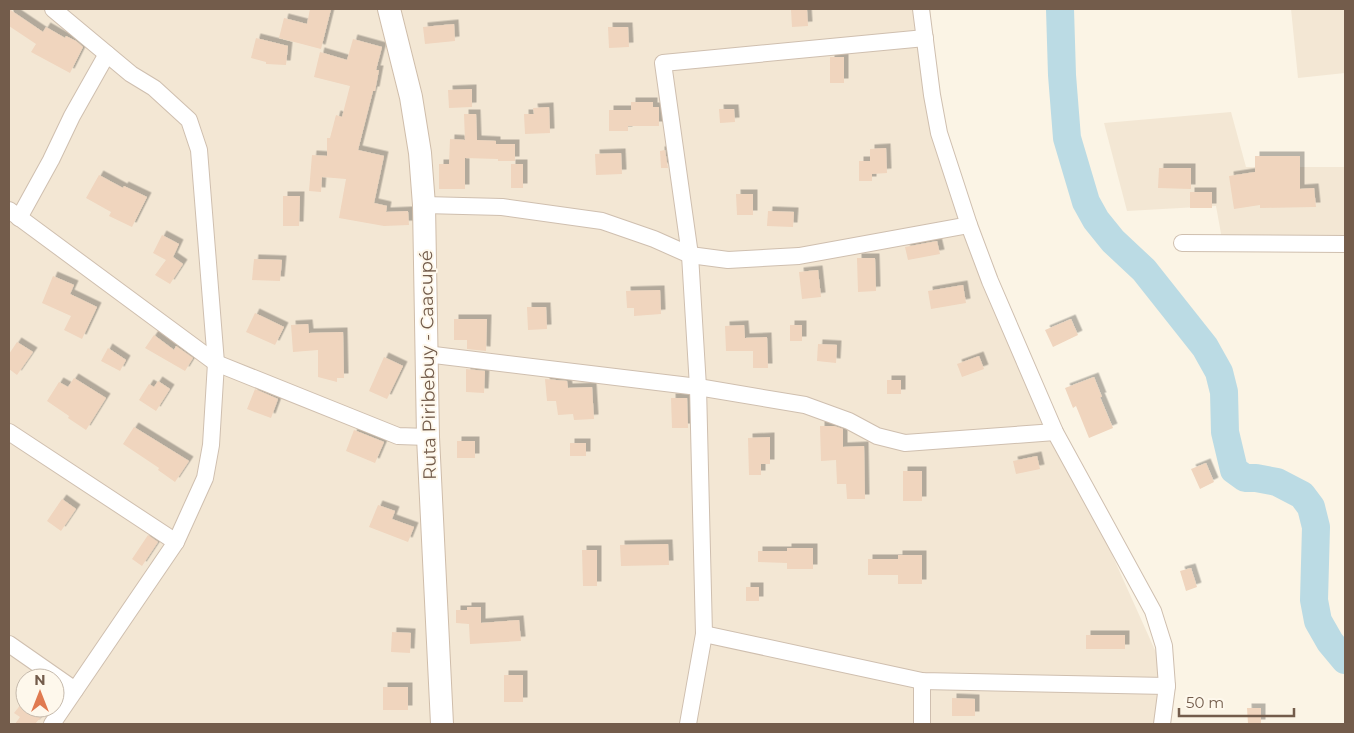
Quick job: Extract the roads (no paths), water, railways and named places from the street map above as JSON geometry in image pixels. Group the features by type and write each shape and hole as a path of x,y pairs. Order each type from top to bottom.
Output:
{"street":[{"path":"52,724 176,542 205,478 211,445 216,363 199,150 189,120 154,88 131,74 53,9"},
{"name":"Ruta Piribebuy - Caacupé","path":"389,9 412,97 420,153 424,206 428,437 442,724"},
{"path":"921,9 932,95 940,133 969,225 990,281 1055,432 1152,611 1164,646 1167,686 1162,724"},
{"path":"688,724 704,634 698,387 690,255 663,63 925,38"},
{"path":"108,54 72,116 51,160 14,214 216,363 398,436 428,437"},
{"path":"424,206 502,207 602,221 654,239 690,255 728,260 799,256 969,225"},
{"path":"1182,243 1345,244"},
{"path":"426,354 698,387 805,405 849,421 877,436 905,443 1055,432"},
{"path":"9,432 176,542"},
{"path":"704,634 922,681 1167,686"},
{"path":"9,644 75,690"},
{"path":"922,681 922,724"}],"waterway":[{"path":"1060,9 1062,75 1067,138 1086,202 1096,220 1113,241 1144,270 1205,347 1219,372 1224,392 1225,432 1234,470 1245,478 1277,482 1302,495 1311,507 1316,527 1314,600 1318,621 1330,642 1345,660"}]}
